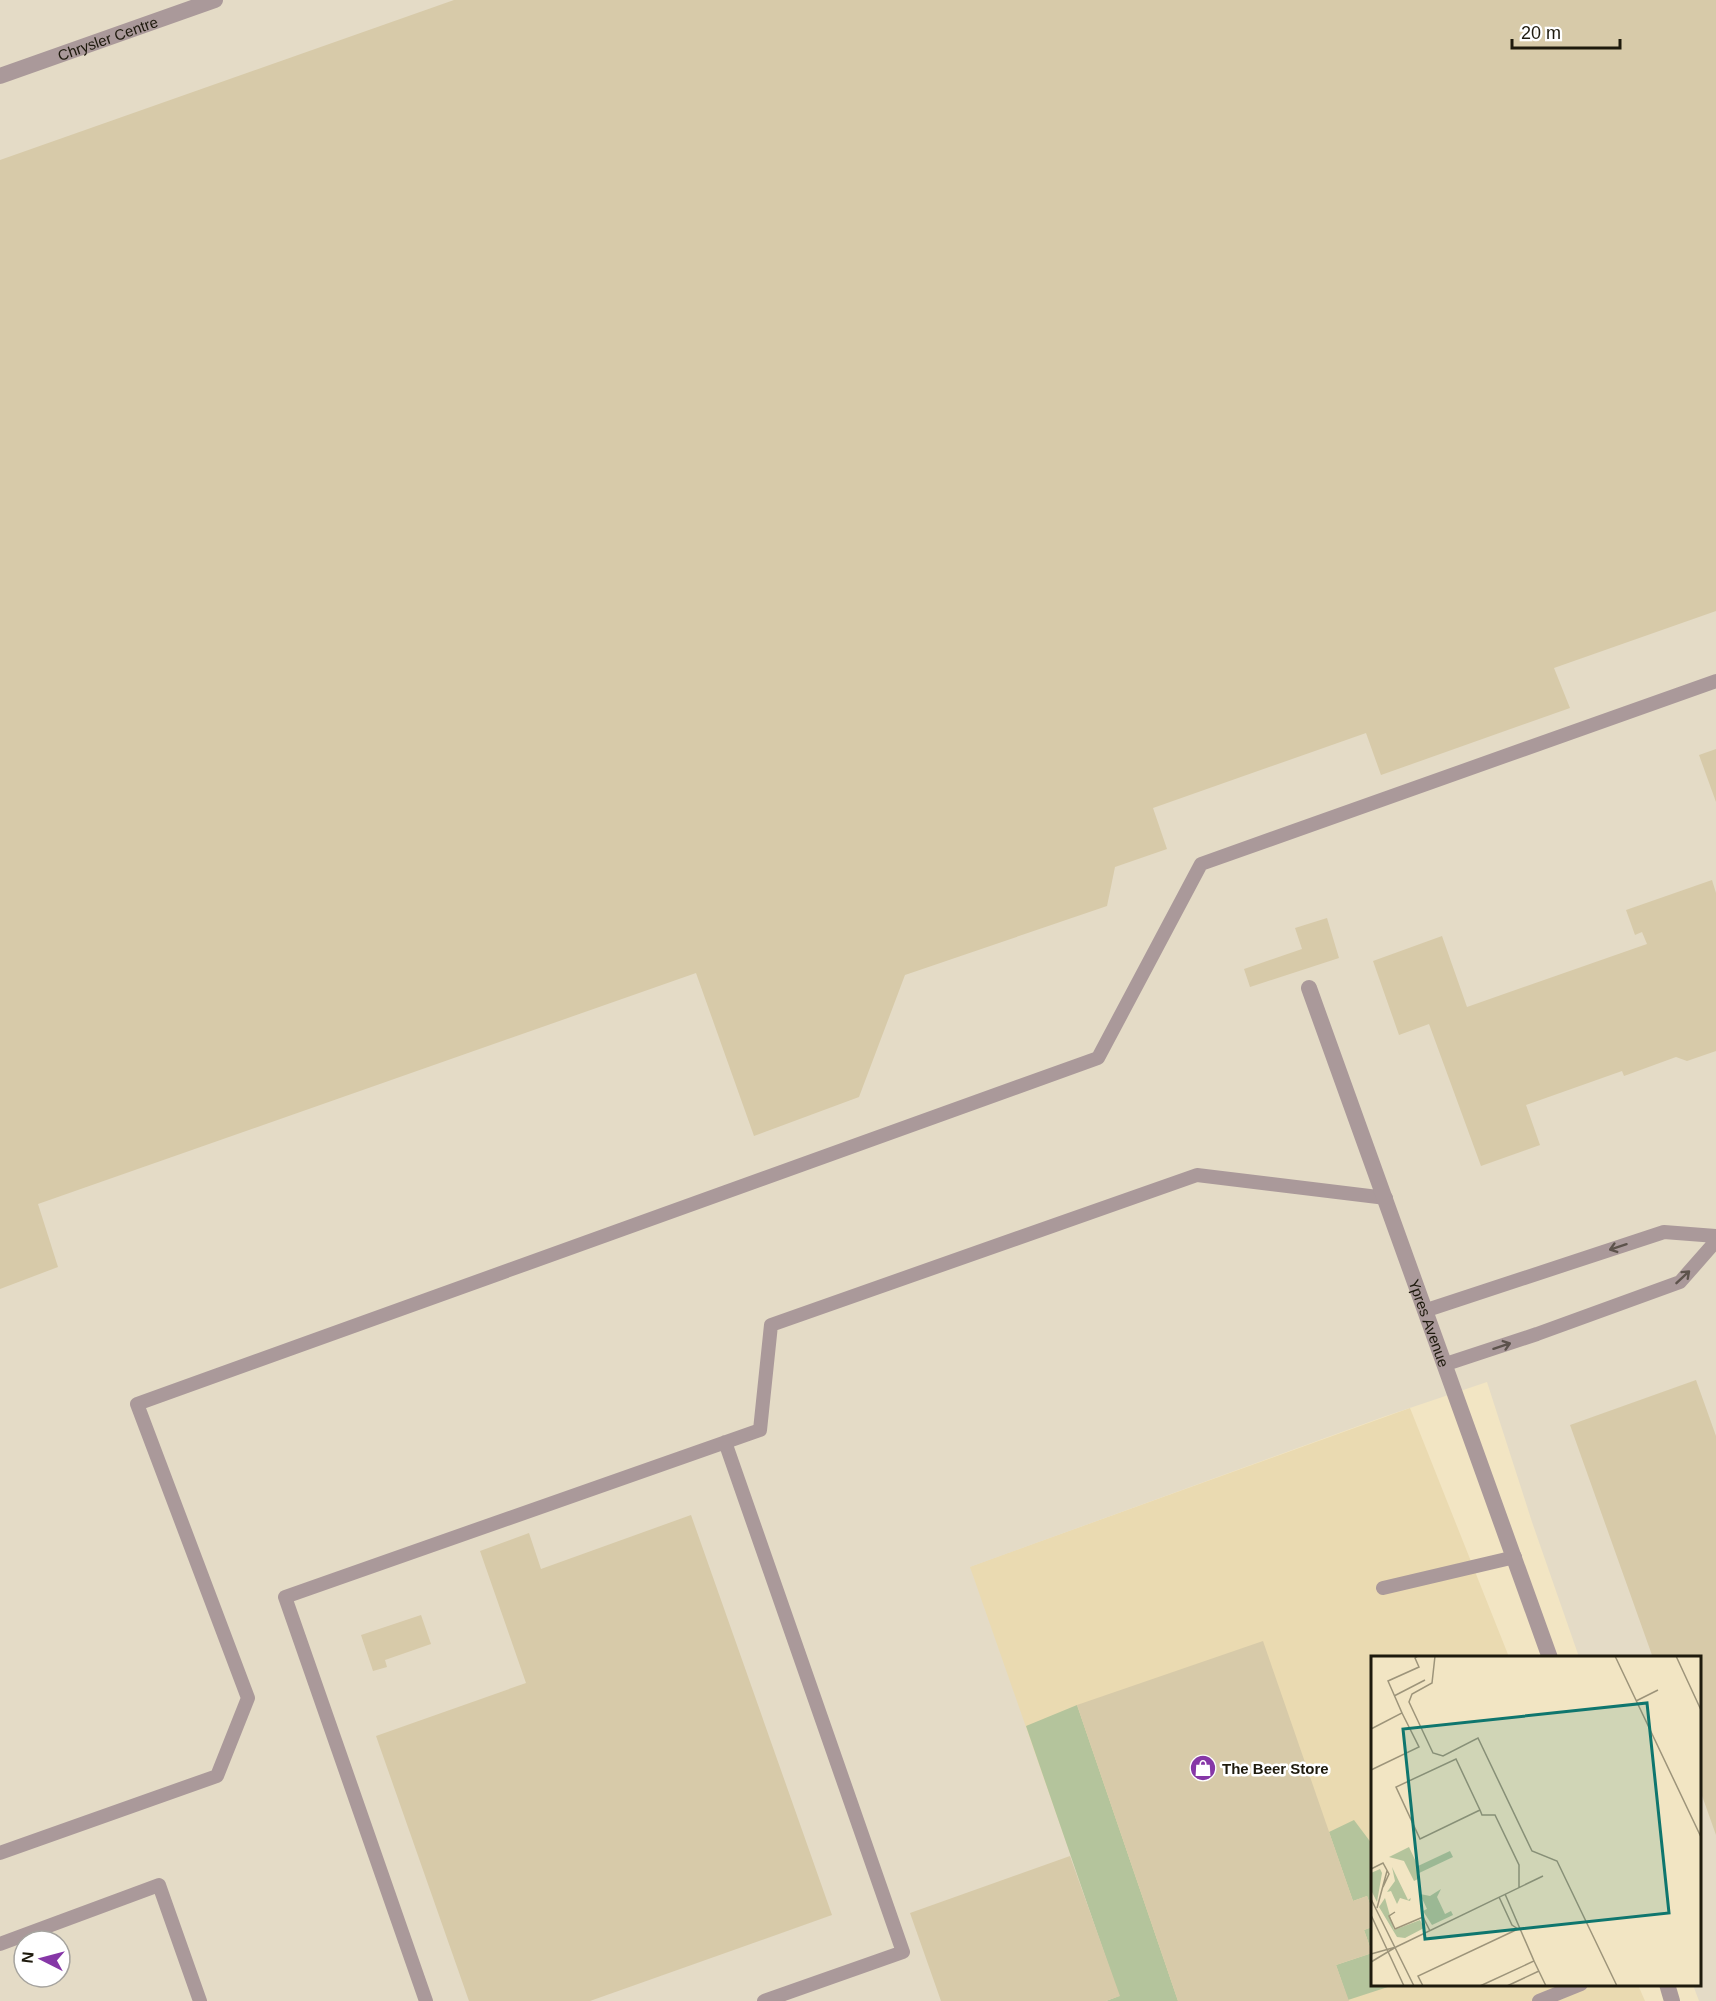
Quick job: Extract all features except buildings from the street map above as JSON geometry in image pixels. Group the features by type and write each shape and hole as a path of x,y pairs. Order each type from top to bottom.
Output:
{"street":[{"name":"Chrysler Centre","path":"0,76 215,0"},
{"name":"Ypres Avenue","path":"1309,988 1549,1656"},
{"path":"1667,1986 1672,2001"}],"lane":[{"path":"0,1853 217,1776 248,1698 137,1404 1098,1058 1201,864 1716,681"},
{"path":"426,2001 285,1597 760,1430 771,1325 1197,1176 1386,1198"},
{"path":"1426,1310 1664,1232 1716,1236"},
{"path":"1446,1364 1680,1282 1716,1241"},
{"path":"725,1442 903,1952 764,2001"},
{"path":"1383,1588 1515,1557"},
{"path":"0,1944 159,1885 200,2001"},
{"path":"1539,2001 1576,1986"}],"shaded area":[{"path":"0,0 1716,0 1716,2001 1699,2001 1693,1986 1701,1986 1701,1656 1579,1656 1487,1382 1383,1417 970,1567 1120,1996 1106,2001 0,2001"},
{"path":"1410,1408 1509,1656 1371,1656 1371,1986 1638,1986 1645,2001 1106,2001 1119,1996 969,1567"}],"green space":[{"path":"1077,1705 1178,2001 1106,2001 1119,1996 1026,1726"},
{"path":"1354,1820 1371,1843 1371,1907 1367,1896 1353,1901 1329,1832"},
{"path":"1371,1927 1371,1950 1364,1930"},
{"path":"1371,1953 1371,1986 1391,1986 1348,2000 1336,1965"}],"place":[{"name":"The Beer Store","path":"1203,1768"}]}
